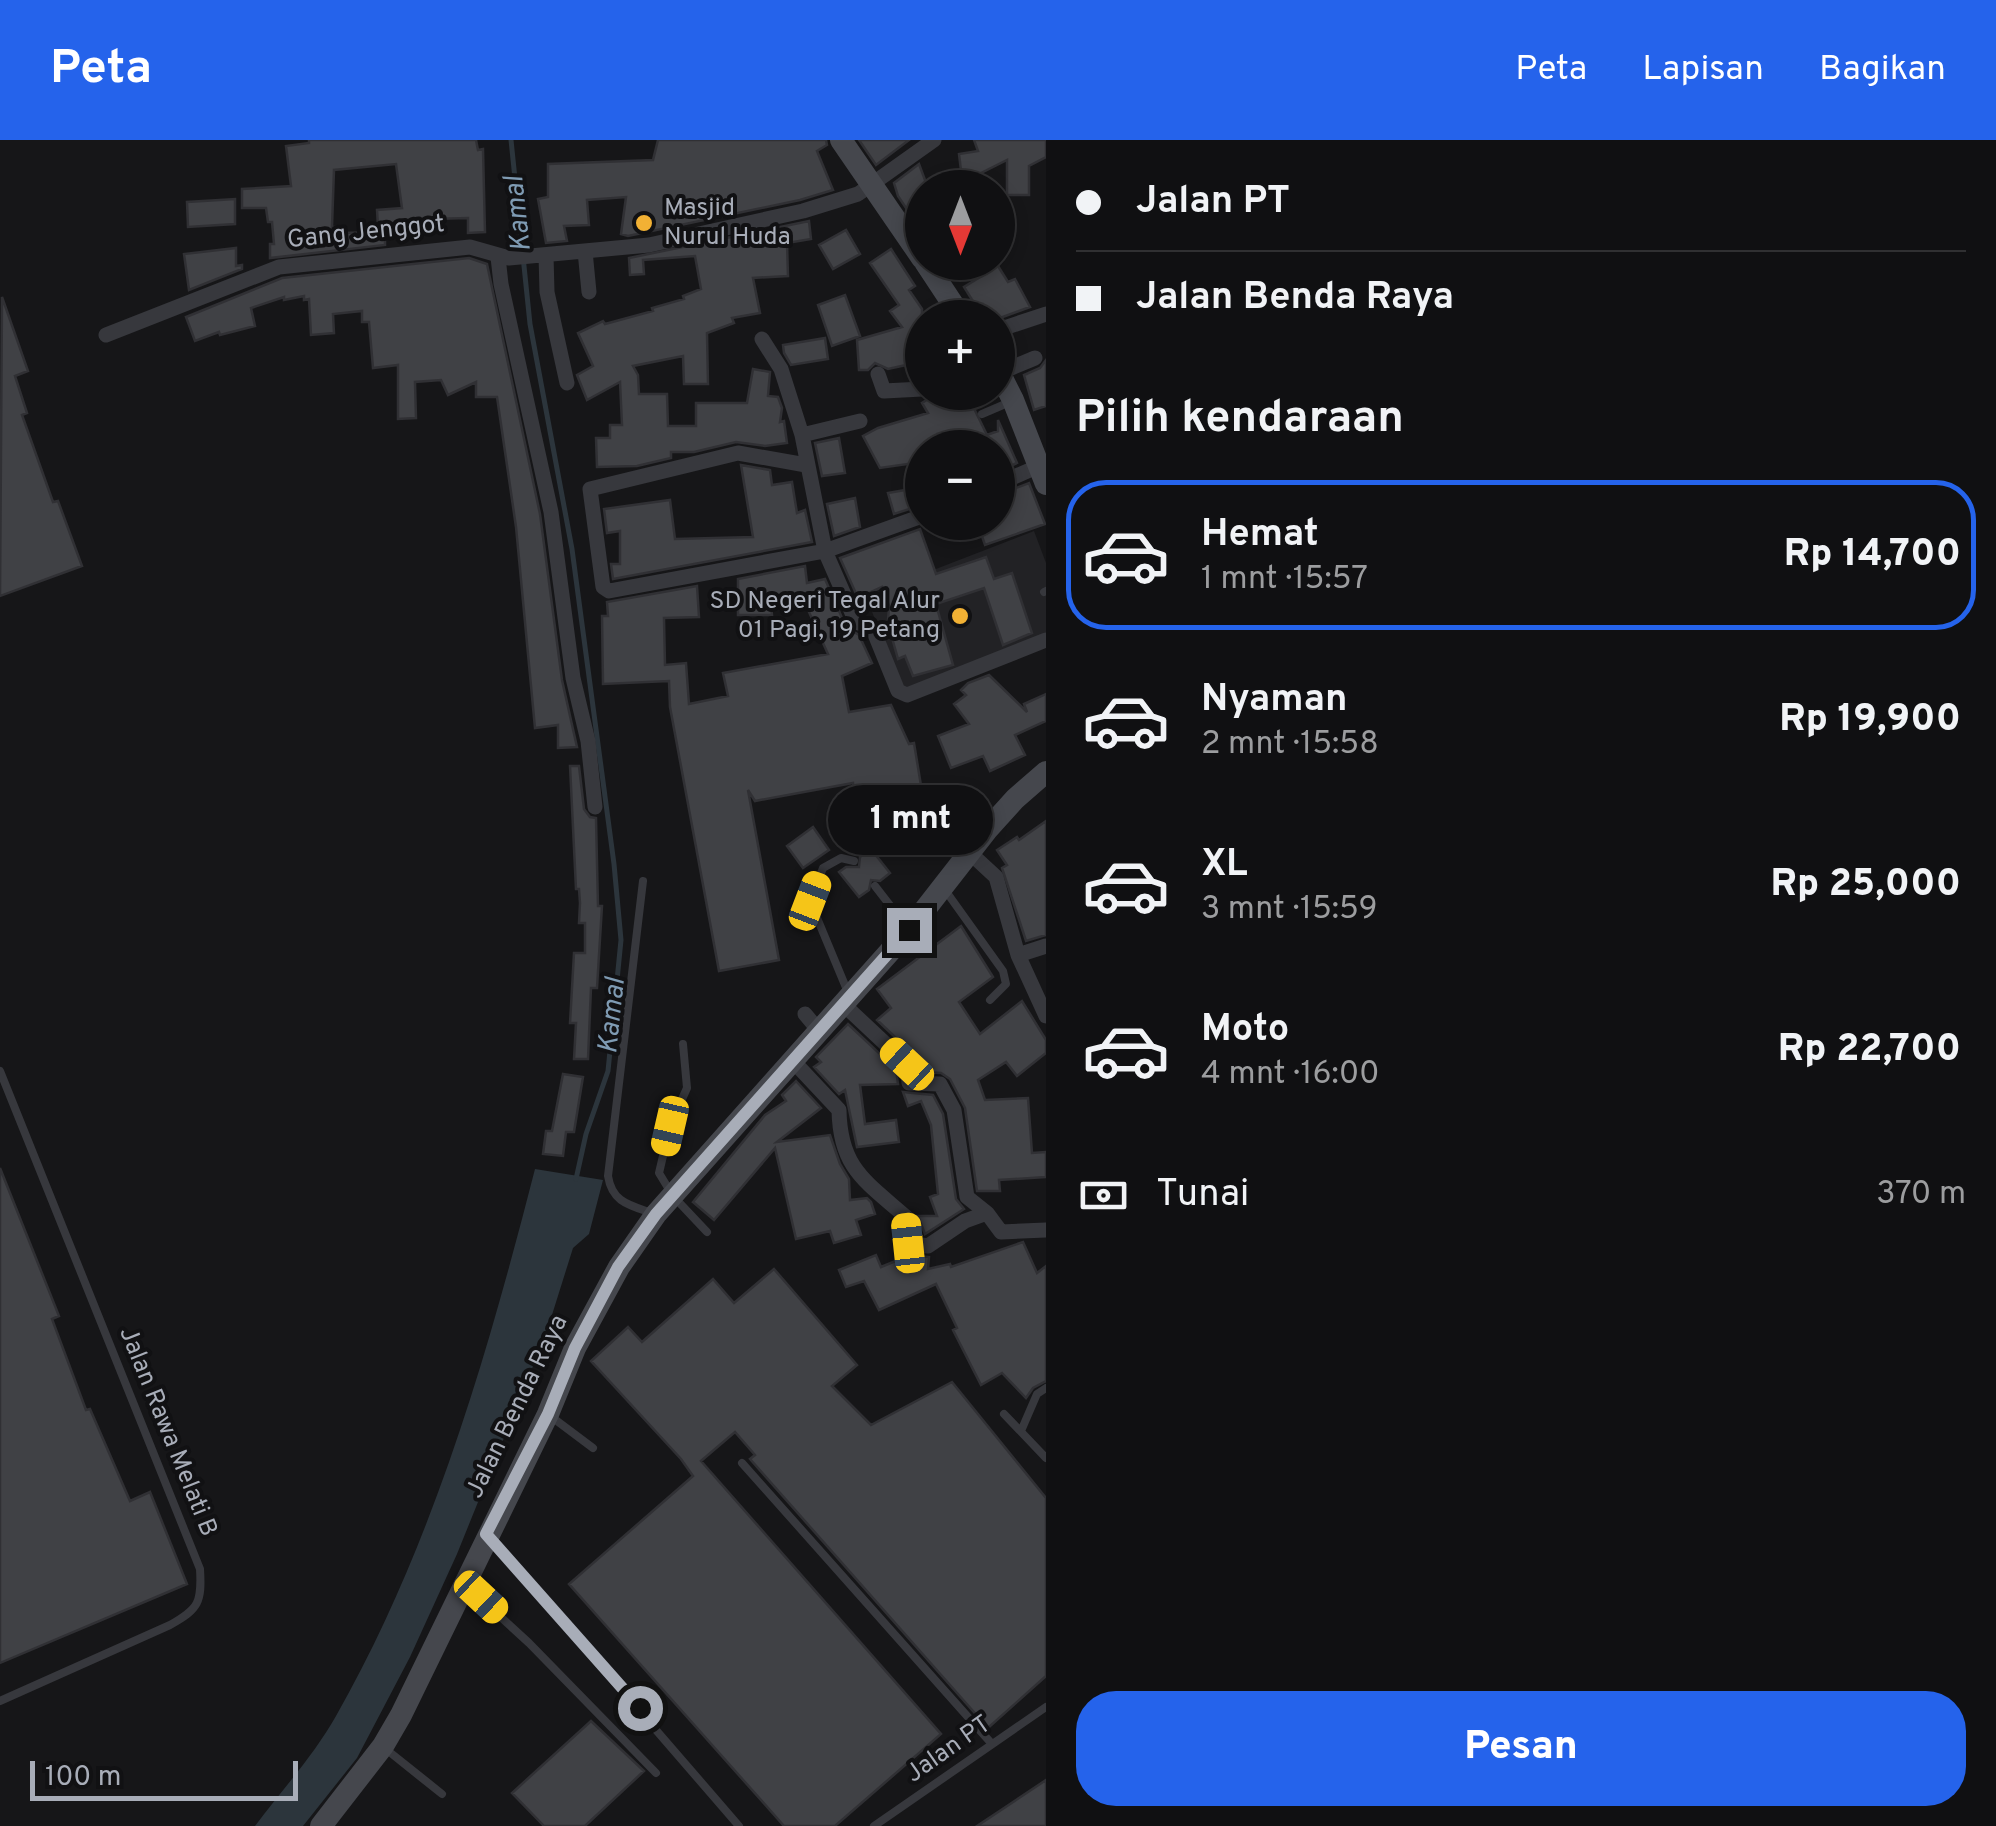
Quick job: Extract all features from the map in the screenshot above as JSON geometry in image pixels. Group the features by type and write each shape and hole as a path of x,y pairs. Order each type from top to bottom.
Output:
{"main road":[{"path":"841,140 905,232"},
{"path":"1015,405 1043,475"},
{"name":"Jalan Benda Raya","path":"330,1822 383,1746 466,1584 486,1534 548,1414 575,1348 618,1267 656,1214 794,1062 811,1022 846,996 909,930 969,852 982,826 1046,772"}],"street":[{"name":"Gang Jenggot","path":"106,335 280,267 470,248 503,258 649,245 803,211 858,194 934,140"},
{"path":"586,251 589,292"},
{"path":"540,255 567,383"},
{"path":"503,258 501,284 551,512 573,678 588,741 596,807"},
{"path":"1015,324 1046,314"},
{"path":"762,339 780,369 802,435 825,551 856,622 872,627 902,694 1046,640"},
{"path":"1015,365 1035,358"},
{"path":"878,374 884,391 905,390"},
{"path":"802,435 860,421"},
{"path":"806,465 738,453 590,490 603,587 609,591 825,551 905,522"},
{"path":"1015,481 1043,475"},
{"path":"969,852 996,878 1018,956 1046,1016"},
{"path":"1018,956 1046,946"},
{"path":"846,996 907,1064 909,1083 940,1084 954,1110 968,1197 1002,1232 1046,1230"},
{"path":"794,1062 840,1110 840,1141 859,1176 906,1217 908,1243 928,1246 965,1221 987,1213"}],"lane":[{"path":"982,414 991,410"},
{"path":"846,996 810,901 824,868 841,858 854,862"},
{"path":"643,881 608,1176 610,1190 623,1203 656,1214"},
{"path":"875,886 909,930"},
{"path":"942,886 1003,971 1006,984 990,1000"},
{"path":"683,1044 687,1088 670,1126 659,1173 673,1196 707,1232"},
{"name":"Jalan Rawa Melati B","path":"0,1071 200,1569 201,1593 193,1612 182,1619 0,1701"},
{"path":"1021,1431 1037,1394 1046,1388"},
{"path":"548,1414 593,1448"},
{"path":"1004,1414 1046,1458"},
{"path":"742,1463 992,1744"},
{"path":"486,1534 738,1826"},
{"path":"466,1584 656,1773"},
{"name":"Jalan PT","path":"874,1826 1046,1706"},
{"path":"383,1746 442,1794"}],"shaded area":[{"name":"SD Negeri Tegal Alur 01 Pagi, 19 Petang","path":"1034,531 1046,563 1046,635 902,690 866,596"},
{"path":"535,1169 603,1180 589,1234 573,1248 546,1334 457,1554 410,1657 357,1758 303,1826 255,1826 327,1730 401,1586 454,1449"}],"building":[{"path":"309,140 476,140 478,150 483,149 485,232 468,233 468,218 378,227 377,210 402,208 396,164 334,170 332,227 340,227 340,233 385,232 385,245 270,258 270,244 274,244 272,222 268,222 266,208 242,208 242,189 291,186 286,146"},
{"path":"658,140 826,140 827,145 817,151 833,190 628,236 621,234 626,197 587,200 589,225 564,226 567,241 546,243 538,199 548,197 548,164 653,160"},
{"path":"859,140 909,140 876,165"},
{"path":"974,140 1046,140 1046,157 1029,166 1029,195 1015,195 1015,170 1007,170 1007,160 987,170 961,170 959,154 978,151"},
{"path":"905,175 905,206 898,196 894,183"},
{"path":"235,199 235,224 188,227 187,202"},
{"path":"809,221 811,239 787,243 788,276 753,278 760,313 732,318 734,323 707,333 708,384 684,384 683,356 633,366 638,375 639,394 667,394 668,426 696,426 696,403 747,403 753,369 770,372 768,396 778,397 787,443 765,446 736,442 694,452 671,452 671,458 637,466 597,467 596,438 610,438 610,425 622,425 620,382 587,400 577,375 593,366 578,333 603,321 605,324 653,311 652,308 684,299 683,296 701,289 695,256 643,260 644,274 630,275 629,258"},
{"path":"846,230 860,254 833,269 819,245"},
{"path":"236,248 236,266 242,265 242,269 189,290 184,254"},
{"path":"891,249 905,271 905,280 911,280 915,286 909,290 916,300 905,300 905,365 888,369 875,363 868,370 859,370 857,340 902,327 890,311 899,305 870,263"},
{"path":"469,258 487,264 540,514 562,680 577,747 558,748 558,725 535,728 516,527 497,397 476,397 476,382 448,395 441,380 415,382 416,418 398,419 398,365 373,368 369,322 362,322 362,311 333,314 334,333 311,335 309,299 304,300 304,296 284,297 251,308 255,326 195,341 186,317 282,278"},
{"path":"1015,279 1030,307 1015,312 1015,300 972,300 964,287 975,280"},
{"path":"845,295 860,336 832,346 818,305"},
{"path":"2,297 28,371 15,376 27,413 22,415 53,502 58,501 82,566 0,596"},
{"path":"825,338 828,359 791,365 784,353 783,345"},
{"path":"1046,360 1046,406 1034,410 1024,375 1040,368"},
{"path":"926,410 975,410 985,430 905,430 905,464 880,468 863,436 928,413"},
{"path":"839,438 845,473 822,476 815,443"},
{"path":"741,465 770,470 772,485 792,482 797,513 805,510 812,542 613,579 611,564 620,564 620,531 607,533 604,509 670,500 675,539 753,537"},
{"path":"1029,483 1045,524 1015,534 1015,488"},
{"path":"905,490 905,510 894,514 888,493"},
{"path":"855,498 860,527 834,536 827,504"},
{"path":"905,534 905,540 924,540 936,574 986,557 994,579 1012,573 1032,633 1003,645 984,588 936,604 953,665 913,676 905,656 898,659 887,634 889,606 882,587 858,598 840,558"},
{"path":"805,566 807,583 825,579 846,627 859,635 872,663 842,676 849,712 891,705 909,744 914,743 930,840 886,848 877,796 856,800 853,783 755,801 748,790 779,960 719,971 670,707 669,681 603,684 602,616 608,616 607,602 697,586 699,617 664,618 665,665 686,663 689,704 728,696 723,673 828,654 804,601 771,605 772,615 738,615 738,579"},
{"path":"989,675 1027,712 1024,704 1046,694 1046,721 1015,735 1025,755 990,771 983,756 951,768 938,736 969,724 954,704 966,695 961,690 968,683"},
{"path":"570,766 579,766 584,809 596,818 598,906 602,906 597,988 591,988 588,1059 574,1059 576,1023 570,1023 574,953 585,953 585,923 579,923"},
{"path":"1046,821 1046,935 1026,941 1002,868 1007,865 997,850"},
{"path":"813,827 829,850 803,868 787,846"},
{"path":"871,849 890,873 880,881 871,880 869,890 859,897 839,872 846,867 859,867 860,857"},
{"path":"961,926 993,977 959,1002 980,1034 1022,1001 1046,1040 1046,1053 1017,1076 1006,1062 978,1080 985,1100 1028,1098 1032,1153 1046,1152 1046,1177 999,1180 1000,1191 977,1191 965,1108 950,1079 941,1073 919,1072 915,1056 877,1020 891,1008 877,989"},
{"path":"848,1024 896,1069 898,1084 860,1085 865,1124 896,1120 899,1142 857,1147 845,1090 839,1094 814,1067 821,1062 816,1057"},
{"path":"563,1074 583,1077 574,1132 566,1132 563,1156 543,1154 546,1131 552,1131"},
{"path":"796,1081 821,1108 777,1142 830,1135 849,1179 850,1200 867,1198 875,1214 856,1220 861,1235 834,1243 830,1231 796,1239 775,1148 714,1220 693,1202 765,1115 786,1101 782,1095"},
{"path":"903,1092 933,1095 943,1114 956,1199 964,1209 925,1234 918,1216 937,1216 930,1197 938,1194 931,1125 921,1101 908,1106"},
{"path":"0,1168 59,1316 52,1319 86,1410 90,1409 130,1501 150,1492 187,1584 0,1663"},
{"path":"1023,1242 1037,1273 1046,1266 1046,1381 1033,1388 1026,1398 1002,1373 981,1385 953,1330 957,1328 936,1284 879,1310 864,1281 846,1287 839,1270 876,1255 881,1267 910,1255 929,1257 928,1269 950,1264 951,1267"},
{"path":"774,1269 857,1365 832,1386 871,1425 952,1382 1046,1498 1046,1676 988,1728 750,1459 755,1455 735,1432 701,1461 941,1734 835,1826 784,1826 569,1584 693,1476 591,1361 628,1327 642,1342 713,1279 734,1303"},
{"path":"591,1721 644,1771 585,1826 544,1826 512,1793"},
{"path":"1046,1780 1046,1826 977,1826"}],"waterway":[{"name":"Kamal","path":"511,140 530,324 572,549 621,940 608,1071 586,1134 576,1179"}],"place":[{"name":"Masjid Nurul Huda","path":"644,223"},
{"name":"SD Negeri Tegal Alur 01 Pagi, 19 Petang","path":"960,616"}],"route":[{"path":"640,1708 486,1534 618,1267 656,1214 909,930"}]}
